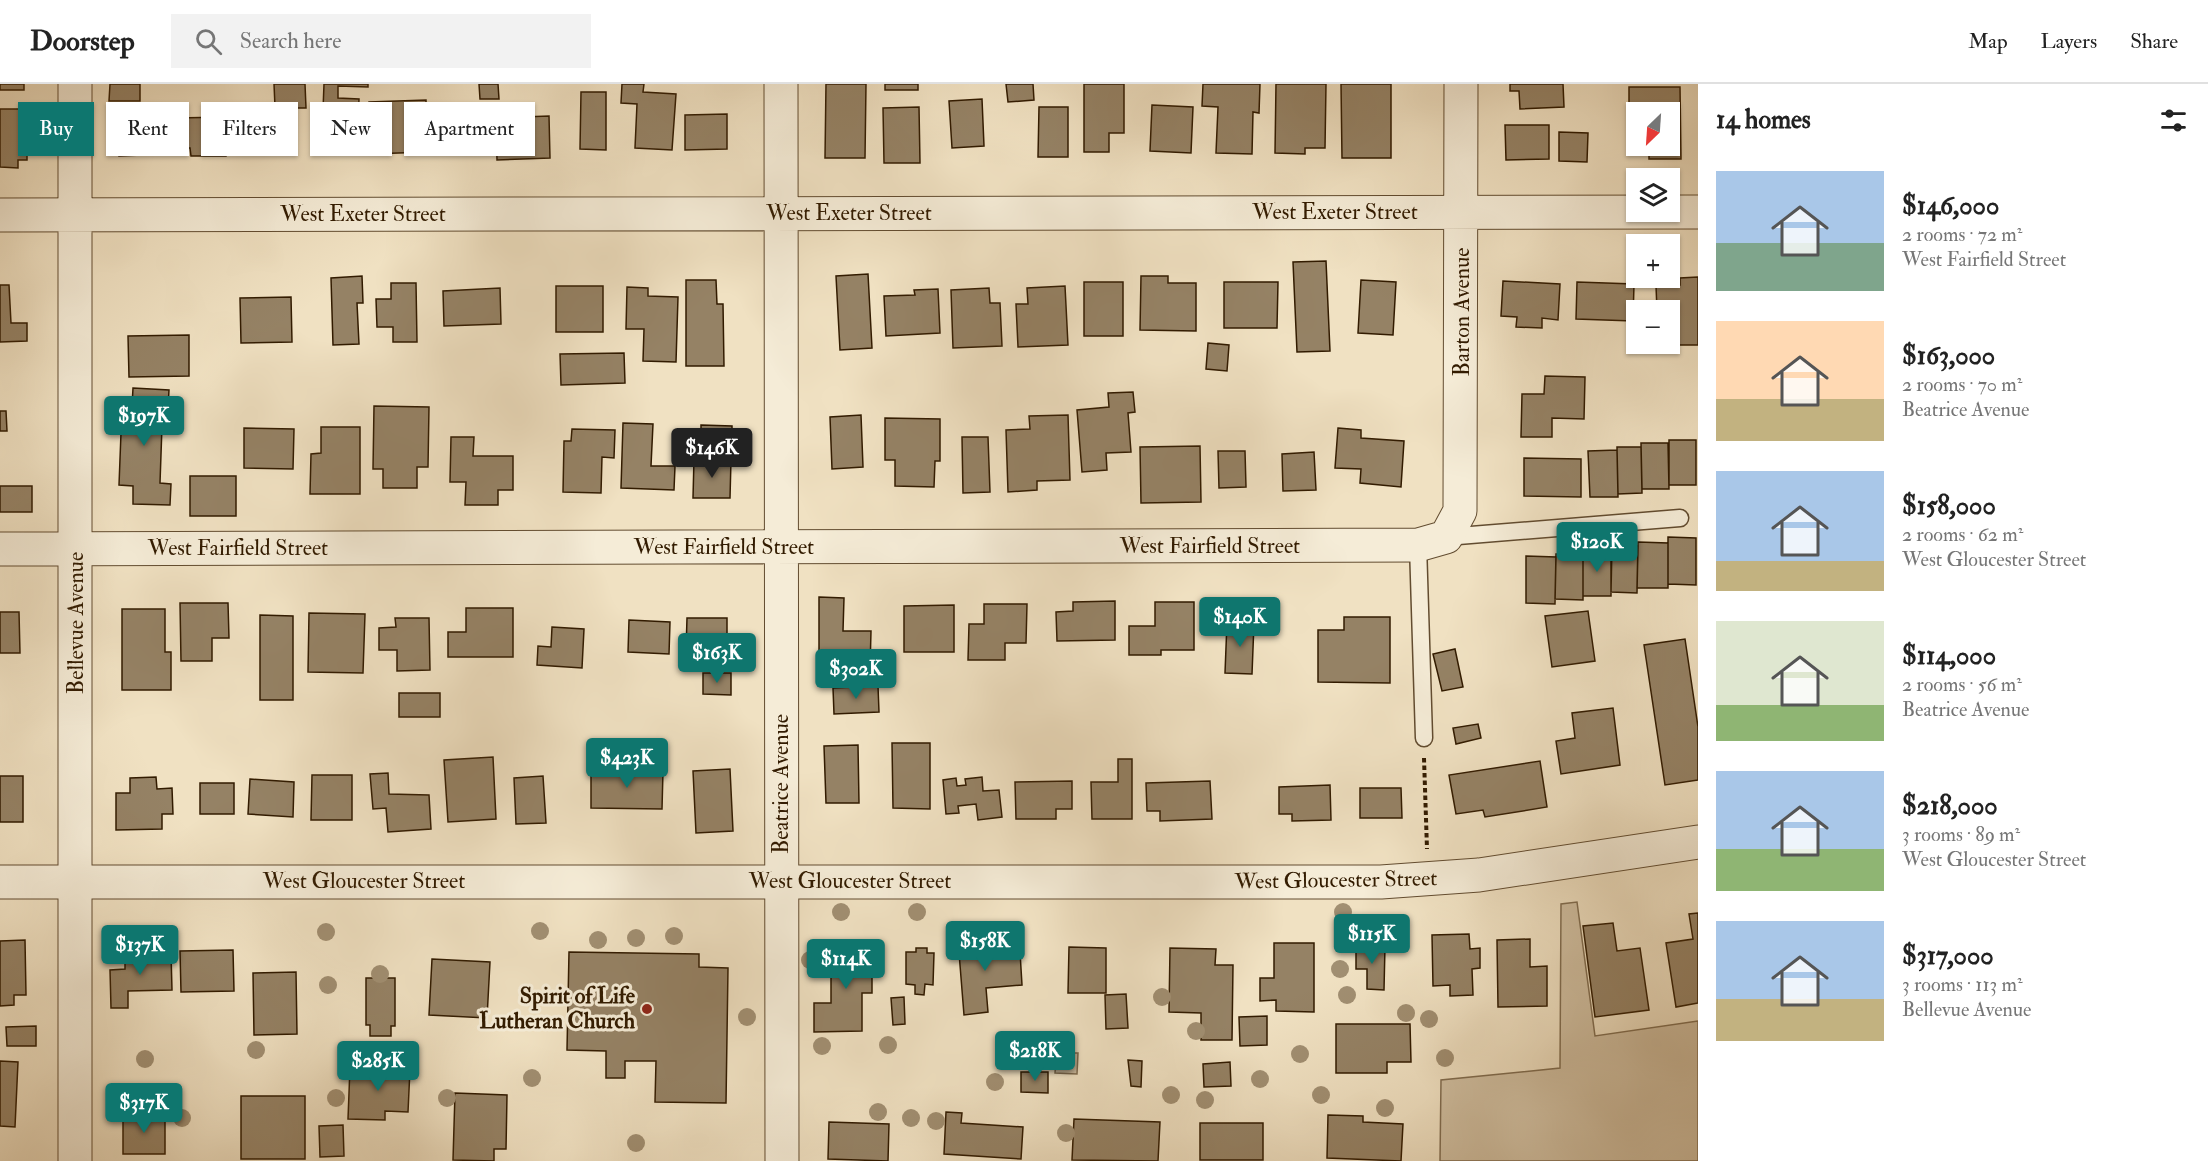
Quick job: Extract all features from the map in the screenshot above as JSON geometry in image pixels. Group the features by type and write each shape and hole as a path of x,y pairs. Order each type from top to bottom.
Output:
{"street":[{"name":"Bellevue Avenue","path":"75,84 75,1161"},
{"name":"Beatrice Avenue","path":"781,84 782,1161"},
{"name":"Barton Avenue","path":"1432,541 1460,511 1461,84"},
{"name":"West Exeter Street","path":"0,215 1698,212"},
{"name":"West Fairfield Street","path":"0,549 782,547 1432,541"},
{"name":"West Gloucester Street","path":"0,882 1408,881 1479,875 1698,842"}],"lane":[{"path":"1424,738 1432,541 1680,518"}],"path":[{"path":"1424,738 1428,856"}],"shaded area":[{"path":"1577,902 1595,1036 1698,1021 1698,1161 1440,1161 1441,1080 1560,1068 1561,904"},
{"path":"1058,1034 1072,1035 1071,1053 1078,1053 1077,1074 1055,1073"}],"building":[{"path":"0,84 24,84 24,90 0,90"},
{"path":"110,84 140,84 140,101 109,101"},
{"path":"274,84 305,84 306,108 298,108 298,102 275,102"},
{"path":"324,84 368,84 368,87 338,86 338,98 359,99 359,102 323,102"},
{"path":"479,84 498,84 499,99 480,99"},
{"path":"622,84 644,84 643,92 676,94 672,150 635,148 637,104 621,103"},
{"path":"826,84 866,84 865,158 825,158"},
{"path":"885,84 918,84 918,90 885,90"},
{"path":"1006,84 1033,84 1034,100 1008,102"},
{"path":"1084,84 1124,84 1124,133 1109,133 1109,152 1084,152"},
{"path":"1203,84 1260,84 1259,113 1253,112 1252,154 1216,153 1218,107 1202,106"},
{"path":"1276,84 1326,84 1325,148 1305,148 1305,154 1275,153"},
{"path":"1341,84 1391,84 1391,158 1342,158"},
{"path":"1510,84 1563,84 1564,107 1520,109 1519,91 1510,91"},
{"path":"1629,87 1680,87 1681,159 1649,159 1649,156 1680,156 1680,102 1629,102"},
{"path":"581,92 606,92 606,150 580,149"},
{"path":"982,99 984,146 952,148 949,101"},
{"path":"426,100 426,102 404,102 404,153 392,153 392,102 369,102"},
{"path":"1152,105 1193,107 1191,153 1150,151"},
{"path":"919,107 920,163 884,163 883,108"},
{"path":"1039,107 1068,107 1068,157 1038,157"},
{"path":"0,109 18,109 18,156 27,156 27,160 18,160 18,168 0,167"},
{"path":"727,114 727,149 685,150 685,115"},
{"path":"549,116 550,158 497,160 497,156 535,156 535,117"},
{"path":"189,118 201,118 201,156 191,156"},
{"path":"1505,125 1549,125 1549,159 1506,160"},
{"path":"1559,132 1588,133 1587,162 1559,161"},
{"path":"1326,261 1330,351 1297,352 1293,262"},
{"path":"868,274 872,348 840,350 836,276"},
{"path":"362,276 363,303 357,303 359,344 333,345 331,278"},
{"path":"1141,276 1168,276 1168,283 1196,283 1196,331 1140,330"},
{"path":"1698,277 1698,345 1680,345 1680,300 1657,300 1656,288 1680,288 1680,278"},
{"path":"686,280 716,280 717,304 723,304 724,366 686,366"},
{"path":"1361,280 1396,282 1393,335 1358,333"},
{"path":"1503,281 1560,284 1558,320 1542,318 1542,328 1516,327 1517,317 1501,316"},
{"path":"1084,282 1123,282 1123,336 1084,336"},
{"path":"1224,282 1278,282 1277,328 1224,328"},
{"path":"1577,282 1626,284 1626,288 1634,288 1634,300 1626,300 1626,321 1576,319"},
{"path":"391,283 416,283 417,342 393,342 393,327 377,327 376,299 391,299"},
{"path":"0,285 9,285 11,323 27,323 27,341 0,342"},
{"path":"556,286 603,286 603,332 556,332"},
{"path":"1065,286 1068,345 1018,347 1016,304 1028,304 1027,288"},
{"path":"627,287 648,288 648,296 678,297 676,362 643,361 644,329 626,329"},
{"path":"500,288 501,324 444,326 443,291"},
{"path":"989,288 990,303 1000,303 1002,346 953,348 951,290"},
{"path":"938,289 940,333 886,336 884,296 915,295 914,290"},
{"path":"291,297 292,342 241,343 240,298"},
{"path":"189,335 189,376 129,377 128,336"},
{"path":"1208,343 1229,345 1227,371 1206,369"},
{"path":"624,353 625,383 561,385 560,354"},
{"path":"1545,376 1585,377 1584,419 1552,418 1552,437 1521,437 1522,394 1544,394"},
{"path":"133,388 169,390 167,426 162,426 160,483 171,484 170,505 133,504 133,486 119,485 122,407 132,407"},
{"path":"1133,392 1135,412 1128,413 1131,452 1106,453 1107,470 1082,472 1077,410 1109,407 1108,393"},
{"path":"374,406 429,407 428,467 417,467 417,488 383,488 383,469 373,469"},
{"path":"0,411 6,411 7,431 0,431"},
{"path":"861,415 863,467 832,469 830,417"},
{"path":"1068,415 1070,480 1037,481 1037,490 1008,492 1006,430 1030,429 1029,416"},
{"path":"885,418 940,419 940,461 935,461 934,487 895,486 895,460 885,460"},
{"path":"623,423 653,424 651,466 675,466 674,490 621,488"},
{"path":"701,425 732,426 732,452 701,451"},
{"path":"321,427 360,427 360,494 310,494 311,454 321,453"},
{"path":"244,428 294,429 293,469 244,468"},
{"path":"1338,428 1361,430 1361,438 1404,441 1401,487 1360,483 1361,469 1335,468"},
{"path":"572,429 615,430 614,458 602,457 601,493 563,492 564,441 571,441"},
{"path":"451,437 474,437 473,456 513,456 513,490 498,490 498,505 465,505 466,482 450,482"},
{"path":"962,437 988,437 990,492 963,493"},
{"path":"1669,440 1696,440 1696,485 1669,485"},
{"path":"1641,443 1668,443 1669,489 1642,489"},
{"path":"1200,446 1201,502 1141,503 1140,447"},
{"path":"1617,447 1641,447 1642,493 1618,494"},
{"path":"1617,450 1618,497 1590,497 1588,451"},
{"path":"1218,451 1245,451 1246,487 1219,488"},
{"path":"1314,452 1316,490 1283,491 1282,454"},
{"path":"1524,458 1581,459 1581,497 1524,496"},
{"path":"694,459 731,460 730,498 693,498"},
{"path":"190,476 236,476 236,516 190,516"},
{"path":"0,486 32,486 32,512 0,512"},
{"path":"1668,537 1696,538 1696,585 1668,584"},
{"path":"1638,542 1668,543 1668,588 1637,588"},
{"path":"1612,546 1638,546 1637,593 1611,592"},
{"path":"1583,550 1611,551 1611,596 1583,596"},
{"path":"1556,554 1583,554 1583,600 1555,599"},
{"path":"1526,556 1556,557 1555,604 1526,603"},
{"path":"819,597 844,598 843,631 871,631 870,669 846,669 846,655 819,655"},
{"path":"1115,601 1115,640 1057,641 1056,612 1073,611 1073,602"},
{"path":"1155,602 1194,602 1194,650 1161,650 1161,655 1129,655 1129,626 1155,626"},
{"path":"180,603 228,603 229,638 212,638 212,661 181,661"},
{"path":"984,604 1027,604 1026,643 1005,643 1005,660 968,660 969,624 984,624"},
{"path":"954,605 954,652 904,652 904,606"},
{"path":"466,608 513,608 513,657 448,657 448,632 466,632"},
{"path":"122,609 165,609 165,652 171,652 171,690 122,690"},
{"path":"1588,611 1595,661 1552,667 1545,616"},
{"path":"0,612 19,612 20,653 0,653"},
{"path":"309,613 365,614 363,673 308,672"},
{"path":"260,615 293,616 293,700 260,700"},
{"path":"1344,617 1390,617 1390,683 1318,682 1318,630 1344,630"},
{"path":"395,618 429,618 430,670 397,671 397,650 379,650 379,628 396,627"},
{"path":"687,618 727,618 727,663 704,663 705,652 686,651"},
{"path":"629,620 670,622 669,654 628,652"},
{"path":"1227,622 1254,623 1252,674 1225,673"},
{"path":"552,627 584,629 582,668 537,665 538,646 551,647"},
{"path":"1685,639 1698,727 1698,780 1665,785 1644,645"},
{"path":"1455,649 1463,687 1442,691 1433,654"},
{"path":"703,673 731,673 731,695 703,694"},
{"path":"878,686 879,712 834,714 833,688"},
{"path":"399,693 440,693 440,717 399,717"},
{"path":"1613,708 1620,765 1561,774 1556,741 1575,738 1572,713"},
{"path":"1478,724 1481,738 1456,744 1453,728"},
{"path":"892,743 930,743 930,809 893,808"},
{"path":"858,745 859,803 826,803 824,746"},
{"path":"493,757 496,819 448,822 444,760"},
{"path":"1118,759 1132,759 1132,819 1092,819 1091,782 1118,782"},
{"path":"1540,761 1547,807 1485,817 1483,810 1456,814 1449,775"},
{"path":"730,769 733,831 696,833 693,771"},
{"path":"591,770 663,771 662,809 591,808"},
{"path":"388,773 389,794 429,795 431,829 388,832 386,808 373,809 370,774"},
{"path":"312,775 352,775 352,820 311,820"},
{"path":"0,776 23,776 23,822 0,822"},
{"path":"543,776 546,823 516,824 514,778"},
{"path":"156,777 157,789 172,788 173,814 162,814 162,829 116,830 116,793 130,793 130,778"},
{"path":"982,777 983,791 999,790 1002,817 978,820 976,804 958,806 959,813 946,814 943,780 956,778 957,786 966,785 965,779"},
{"path":"250,779 294,782 293,817 248,814"},
{"path":"1072,781 1072,809 1056,809 1056,819 1016,819 1015,782"},
{"path":"1210,781 1212,819 1160,821 1160,811 1147,811 1146,783"},
{"path":"200,783 234,783 234,814 200,814"},
{"path":"1330,785 1331,820 1292,821 1292,814 1279,814 1279,787"},
{"path":"1360,788 1401,788 1402,818 1360,818"},
{"path":"1698,913 1698,1003 1676,1007 1666,943 1693,939 1689,914"},
{"path":"1613,923 1617,951 1640,948 1649,1010 1595,1017 1583,926"},
{"path":"1469,934 1470,949 1480,948 1480,968 1472,969 1473,995 1450,996 1450,985 1433,986 1432,935"},
{"path":"995,937 997,954 1020,952 1022,985 986,988 988,1012 964,1015 958,940"},
{"path":"1530,939 1530,967 1547,966 1547,1006 1498,1007 1497,940"},
{"path":"25,940 26,995 14,995 14,1005 0,1006 0,941"},
{"path":"1274,943 1314,943 1314,1012 1276,1011 1276,1000 1260,1001 1260,978 1274,978"},
{"path":"872,945 872,993 862,993 862,1031 814,1032 814,1003 831,1003 831,946"},
{"path":"1356,945 1385,946 1384,990 1367,989 1367,969 1356,969"},
{"path":"1069,947 1106,948 1106,993 1068,993"},
{"path":"916,948 927,948 927,953 934,953 933,985 925,984 924,995 915,994 915,985 906,984 906,952 916,952"},
{"path":"1170,948 1216,949 1215,965 1233,965 1232,1040 1201,1040 1201,1013 1169,1012"},
{"path":"233,950 234,991 181,992 180,951"},
{"name":"Spirit of Life Lutheran Church","path":"569,952 699,954 699,967 728,968 726,1103 655,1102 656,1061 625,1061 625,1078 606,1078 606,1051 567,1050"},
{"path":"125,953 171,953 172,990 128,991 128,1008 111,1008 110,970 125,969"},
{"path":"432,959 490,962 487,1018 429,1015"},
{"path":"296,972 297,1034 254,1035 253,973"},
{"path":"366,978 395,978 395,1026 391,1026 391,1036 370,1036 370,1025 366,1025"},
{"path":"1126,994 1128,1028 1106,1029 1105,995"},
{"path":"904,997 905,1024 893,1025 891,998"},
{"path":"1267,1016 1267,1045 1240,1046 1239,1017"},
{"path":"1336,1024 1410,1024 1411,1062 1387,1062 1387,1073 1336,1073"},
{"path":"36,1026 36,1046 7,1046 6,1027"},
{"path":"1128,1060 1142,1061 1141,1087 1131,1086"},
{"path":"0,1061 18,1062 15,1127 0,1126"},
{"path":"1230,1062 1231,1086 1204,1087 1203,1064"},
{"path":"350,1067 410,1069 408,1112 385,1111 385,1120 348,1119"},
{"path":"1021,1072 1048,1072 1048,1093 1021,1092"},
{"path":"455,1093 507,1095 506,1149 494,1149 494,1161 453,1160"},
{"path":"241,1096 305,1096 305,1159 241,1159"},
{"path":"946,1112 962,1113 961,1123 1023,1127 1021,1159 944,1154"},
{"path":"123,1113 165,1114 165,1154 123,1154"},
{"path":"1328,1115 1363,1116 1363,1122 1403,1124 1401,1161 1327,1158"},
{"path":"1074,1119 1160,1122 1158,1161 1072,1160"},
{"path":"829,1122 889,1124 888,1161 828,1159"},
{"path":"1200,1123 1263,1123 1263,1160 1200,1160"},
{"path":"343,1125 344,1156 320,1157 319,1126"}],"place":[{"name":"Spirit of Life Lutheran Church","path":"647,1009"}]}
